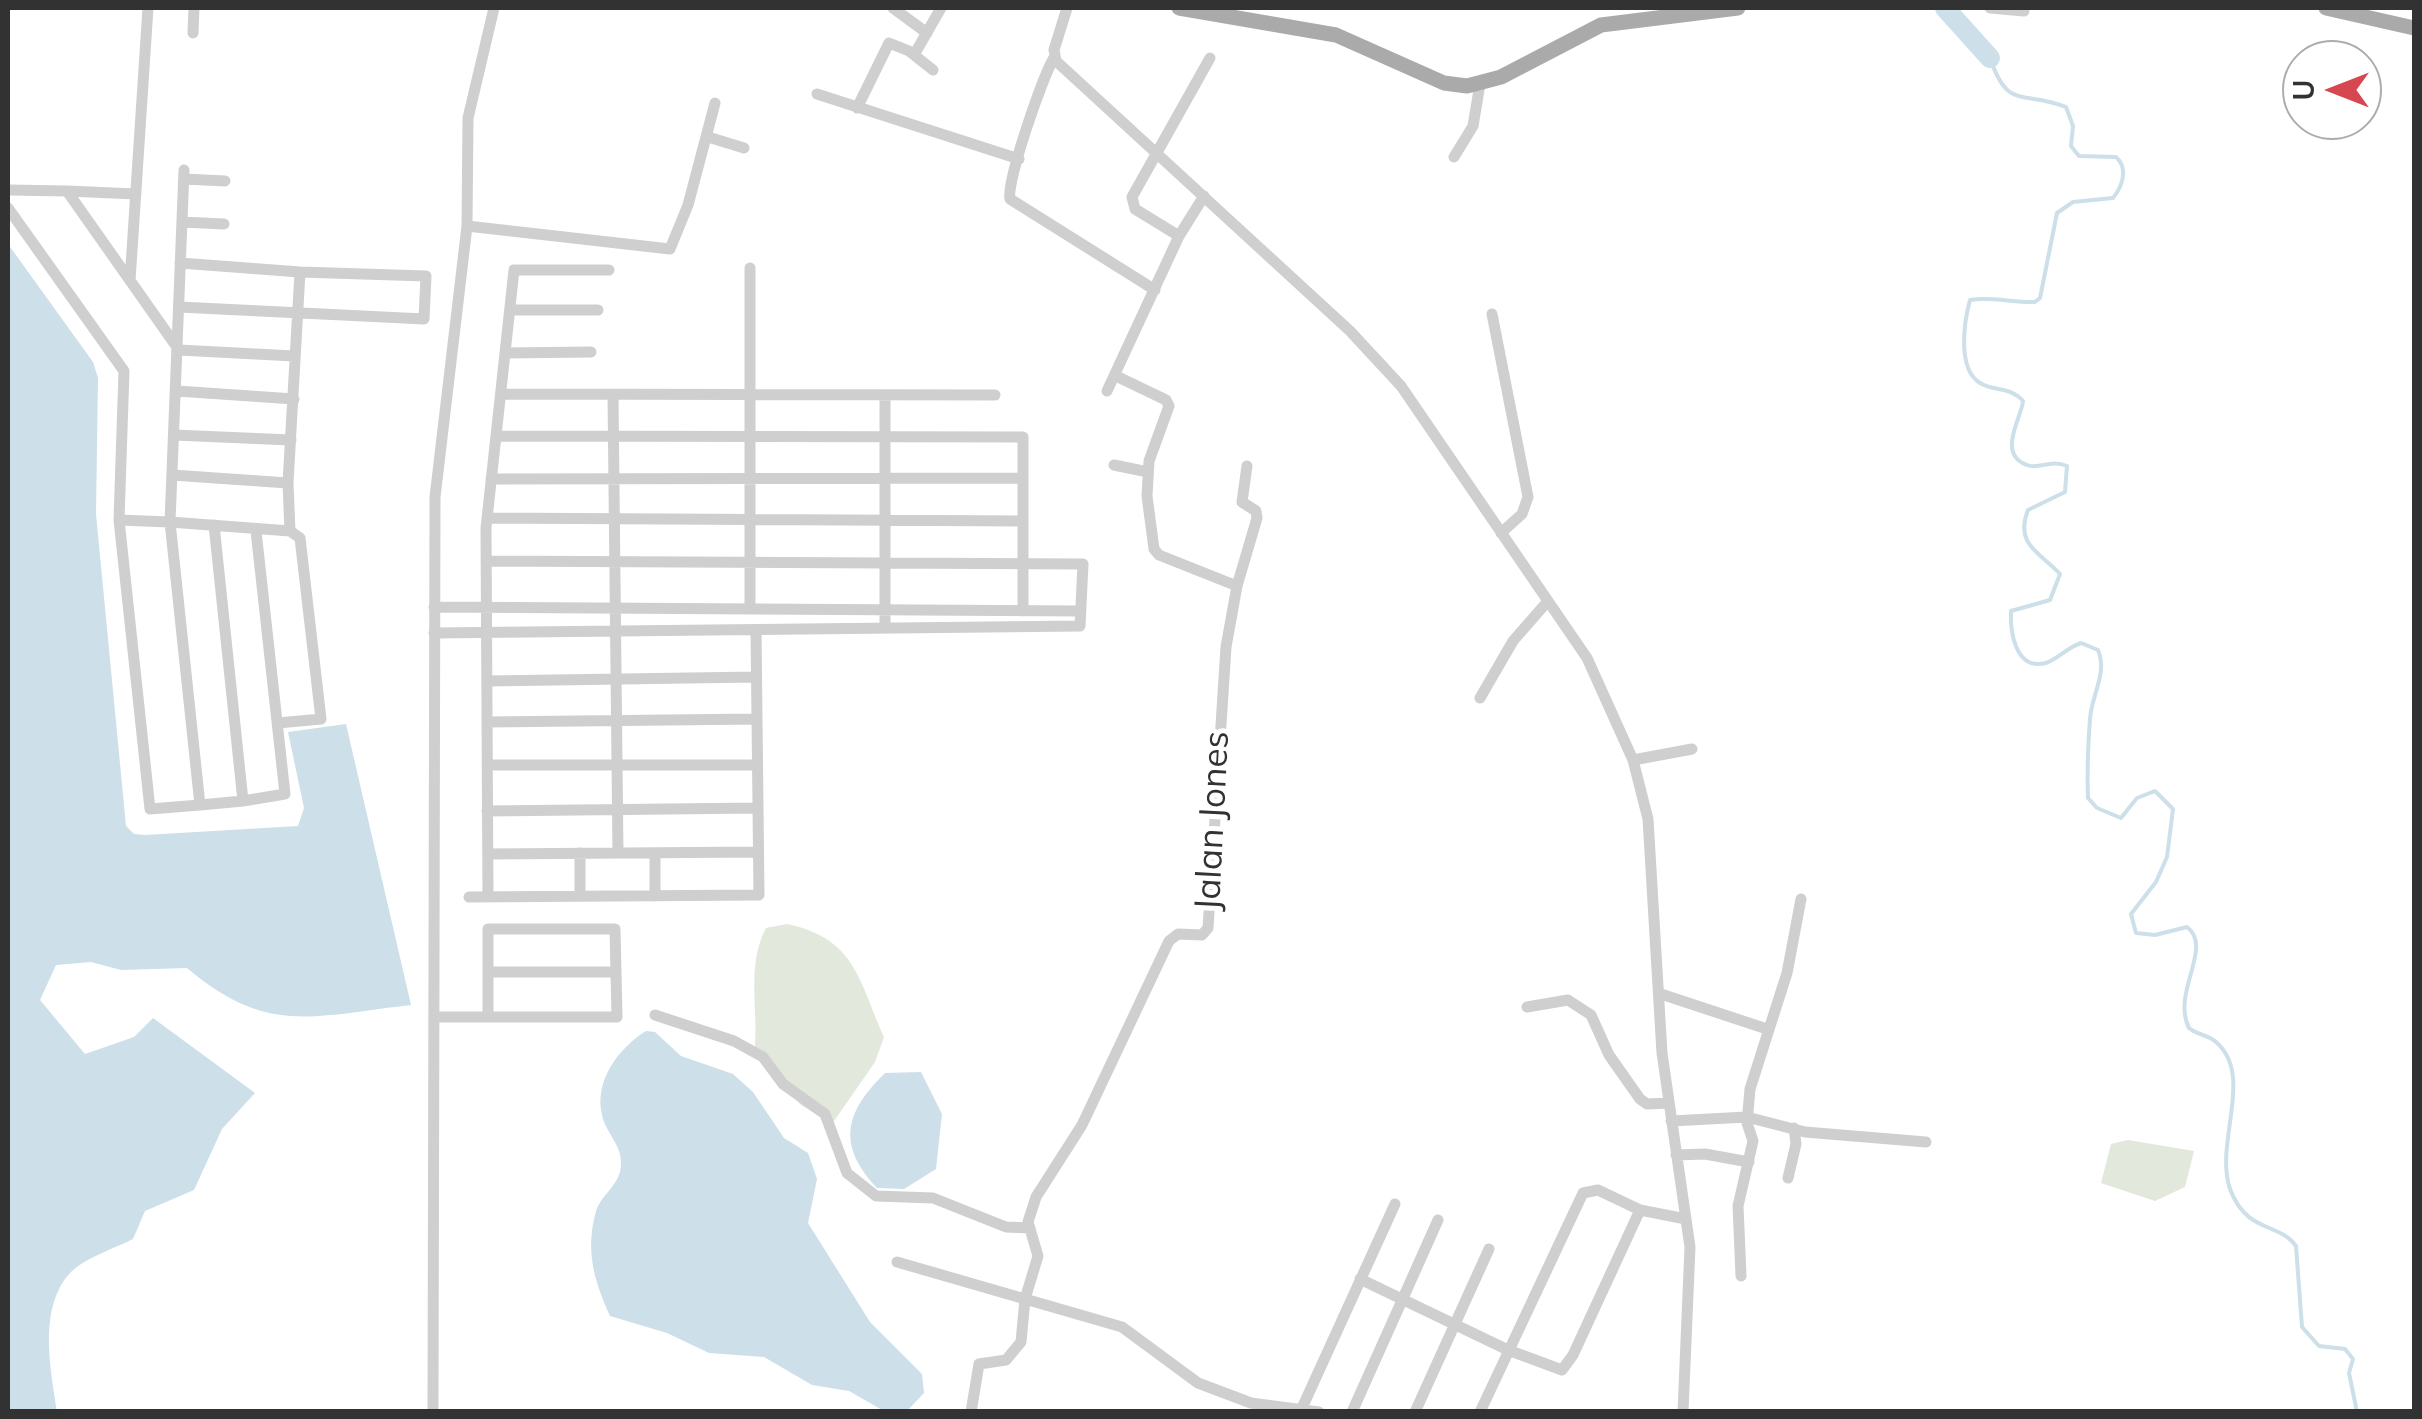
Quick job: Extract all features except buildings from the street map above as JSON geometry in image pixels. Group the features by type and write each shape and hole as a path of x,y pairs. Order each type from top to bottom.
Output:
{"main road":[{"path":"1178,8 1336,35 1444,83 1480,84 1601,25 1738,8"},
{"path":"2326,8 2353,10 2414,28"}],"street":[{"path":"130,281 148,8"},
{"path":"193,34 194,8"},
{"path":"433,1412 435,497 466,226 468,118 494,8"},
{"path":"893,8 928,32"},
{"path":"914,54 942,8"},
{"path":"1066,8 1054,56 1036,94 1008,188 1012,203 1155,290"},
{"path":"1990,8 2024,11"},
{"path":"857,108 889,43 914,54 934,70"},
{"path":"1054,56 1385,367 1548,601 1607,695 1633,760 1648,819 1668,1103 1690,1268 1684,1412"},
{"path":"1179,236 1131,204 1136,183 1210,58"},
{"path":"1454,157 1473,126 1480,84"},
{"path":"817,94 1019,160"},
{"path":"466,226 670,248 708,138 715,104"},
{"path":"708,138 744,148"},
{"path":"200,805 170,522 180,263 184,174 225,181"},
{"path":"8,190 136,194"},
{"path":"67,191 179,350"},
{"path":"1107,391 1179,236 1204,196"},
{"path":"8,208 124,371 119,520 150,809 285,794 256,531"},
{"path":"182,222 224,224"},
{"path":"179,307 424,319 426,276 180,263"},
{"path":"750,268 750,609"},
{"path":"488,897 487,518 514,270 610,270"},
{"path":"290,531 288,483 300,272"},
{"path":"510,310 598,310"},
{"path":"1492,314 1528,497 1522,514 1501,533"},
{"path":"179,350 294,356"},
{"path":"505,352 591,352"},
{"path":"1116,376 1166,400 1169,406 1148,472 1154,549 1159,555 1237,586"},
{"path":"177,391 294,398"},
{"path":"500,394 995,395"},
{"path":"612,395 618,853"},
{"path":"885,395 885,628"},
{"path":"174,435 291,440"},
{"path":"496,436 1023,437 1022,610"},
{"path":"1114,465 1148,472"},
{"name":"Jalan Jones","path":"972,1412 978,1364 1006,1360 1021,1342 1025,1298 1038,1249 1029,1217 1040,1187 1074,1141 1168,941 1178,934 1202,935 1208,928 1219,712 1237,586 1257,518 1256,511 1242,502 1247,466"},
{"path":"172,474 288,483"},
{"path":"492,479 1023,478"},
{"path":"487,518 1023,520"},
{"path":"119,520 290,531 300,538 321,718 278,723"},
{"path":"214,525 242,800"},
{"path":"434,634 1080,626 1082,564 486,561"},
{"path":"1480,698 1513,641 1548,601"},
{"path":"434,607 1081,611"},
{"path":"468,897 759,895 756,630"},
{"path":"487,680 756,677"},
{"path":"487,722 757,720"},
{"path":"1633,760 1692,749"},
{"path":"487,766 757,764"},
{"path":"487,811 758,808"},
{"path":"655,852 655,896"},
{"path":"488,854 758,852"},
{"path":"580,853 580,896"},
{"path":"1741,1276 1738,1206 1753,1141 1747,1117 1751,1081 1787,974 1801,899"},
{"path":"434,1017 488,1017 616,1016 614,929 488,929 488,1017"},
{"path":"488,972 616,972"},
{"path":"1660,994 1767,1029"},
{"path":"1527,1007 1555,999 1579,1007 1594,1018 1609,1056 1640,1099 1646,1104 1668,1103"},
{"path":"655,1014 734,1041 763,1057 782,1084 825,1114 847,1173 876,1196 933,1198 1006,1227 1030,1228"},
{"path":"1671,1122 1747,1117 1794,1128 1926,1142"},
{"path":"1788,1178 1796,1144 1794,1128"},
{"path":"1676,1155 1706,1154 1749,1162"},
{"path":"1480,1412 1583,1193 1598,1190 1640,1210 1686,1218"},
{"path":"1294,1409 1395,1204"},
{"path":"1360,1279 1508,1350 1555,1369 1566,1367 1640,1210"},
{"path":"1352,1412 1438,1220"},
{"path":"1415,1412 1489,1249"},
{"path":"898,1262 1122,1327 1202,1386 1251,1403 1320,1412"}],"shaded area":[{"path":"787,924 828,940 841,951 860,980 884,1037 875,1062 832,1124 801,1105 754,1055 755,974 760,943 766,928"},
{"path":"2128,1140 2194,1151 2185,1187 2155,1201 2101,1183 2111,1144"}],"water":[{"path":"8,244 93,362 98,378 96,514 126,826 134,834 145,835 298,826 304,808 288,732 346,724 411,1005 293,1016 242,1004 187,968 121,970 91,962 56,965 40,1000 85,1054 134,1037 153,1018 255,1093 222,1129 194,1190 145,1211 133,1239 87,1260 65,1279 57,1293 49,1326 57,1412 8,1411"},
{"path":"646,1031 655,1032 681,1056 733,1074 753,1092 784,1138 808,1153 817,1179 808,1223 870,1322 922,1374 924,1393 907,1411 884,1411 849,1391 812,1385 764,1357 709,1353 667,1333 610,1316 596,1278 591,1239 596,1211 618,1177 621,1163 600,1102 611,1066"},
{"path":"921,1072 942,1114 936,1169 904,1189 877,1188 864,1172 851,1143 854,1116 885,1073"}],"waterway":[{"path":"1945,8 1990,58"},
{"path":"1990,58 2010,92 2066,107 2073,126 2071,146 2079,156 2116,157 2123,172 2113,198 2073,202 2057,213 2040,298 2035,302 1970,300 1964,332 1968,367 1980,383 2013,393 2023,401 2013,435 2013,453 2031,466 2067,466 2065,492 2028,510 2024,532 2032,547 2060,574 2050,600 2011,611 2013,638 2021,655 2036,664 2046,663 2081,643 2098,650 2101,667 2091,710 2088,769 2088,798 2097,808 2121,818 2137,798 2155,791 2173,809 2167,857 2156,882 2131,914 2136,933 2155,935 2187,927 2194,936 2195,959 2185,1014 2189,1028 2216,1042 2227,1056 2232,1073 2226,1171 2230,1189 2245,1214 2281,1233 2296,1246 2302,1327 2319,1346 2345,1349 2353,1359 2349,1373 2357,1412"}]}
